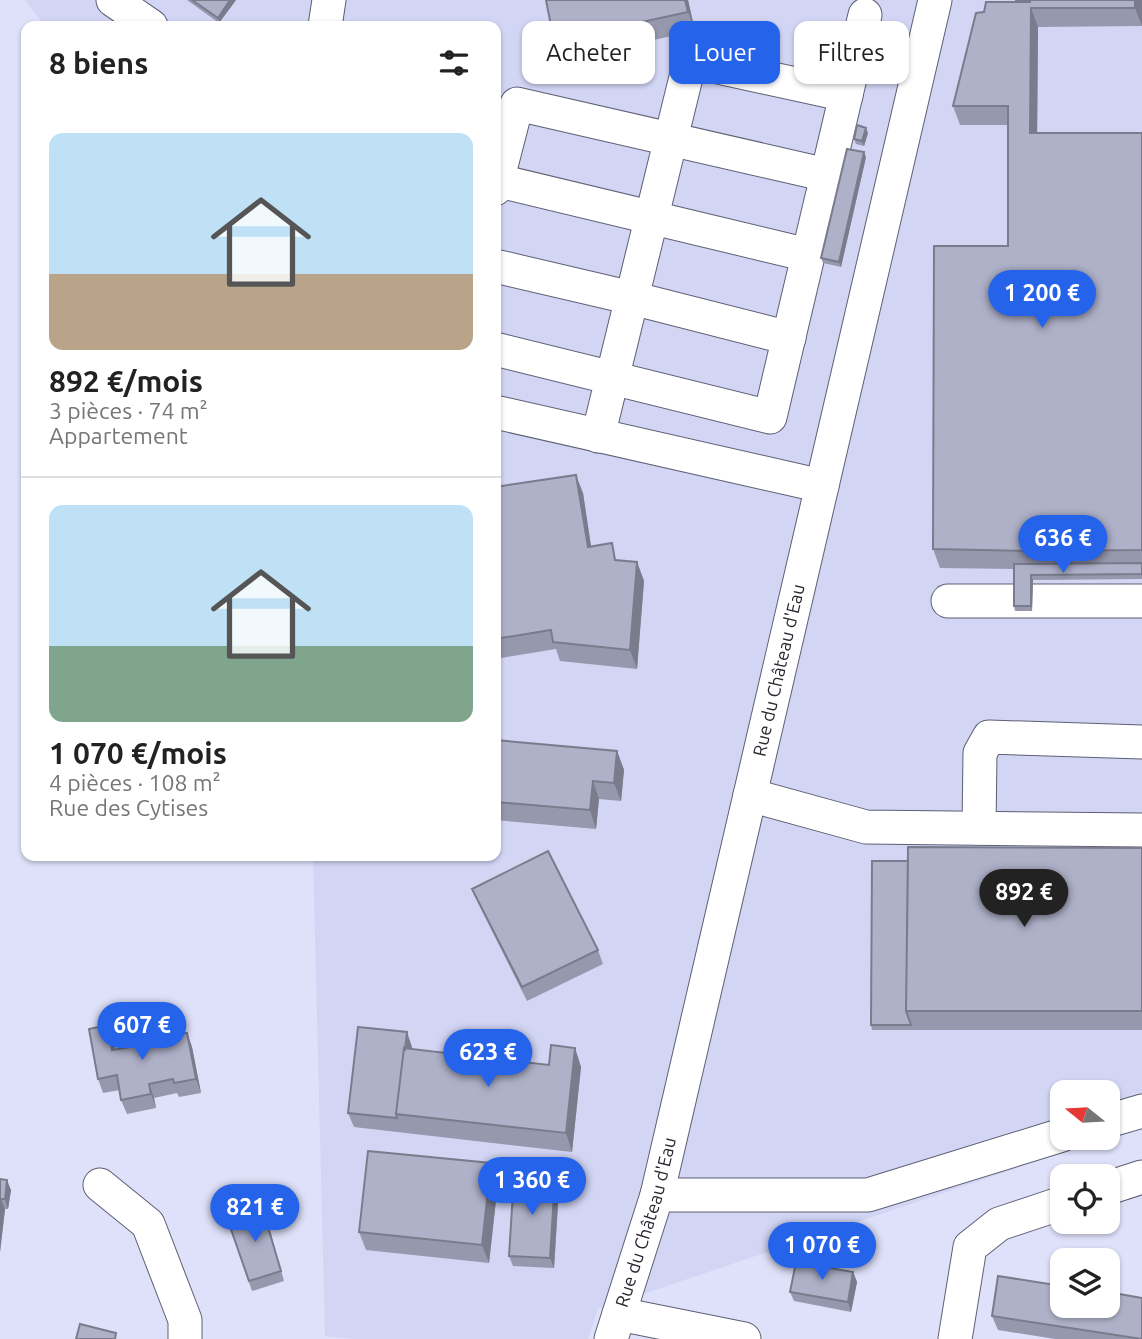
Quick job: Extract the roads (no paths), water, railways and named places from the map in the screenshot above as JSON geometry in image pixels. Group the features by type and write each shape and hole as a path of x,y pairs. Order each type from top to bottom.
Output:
{"street":[{"path":"113,0 144,21"},
{"path":"326,21 328,0"},
{"name":"Rue du Château d'Eau","path":"615,1327 657,1195 935,0"},
{"path":"501,350 770,417 865,15"},
{"path":"598,436 690,61 846,94"},
{"path":"501,164 517,104 827,175"},
{"path":"501,184 808,255"},
{"path":"501,267 789,338"},
{"path":"501,413 822,486"},
{"path":"948,601 1142,601"},
{"path":"979,828 980,752 989,737 1142,742"},
{"path":"750,795 866,827 1142,830"},
{"path":"1120,1117 1142,1111"},
{"path":"657,1195 868,1195 1050,1139"},
{"path":"1120,1184 1142,1177"},
{"path":"100,1185 148,1224 185,1320 185,1339"},
{"path":"955,1339 970,1247 999,1224 1050,1207"},
{"path":"615,1327 744,1339"}]}
